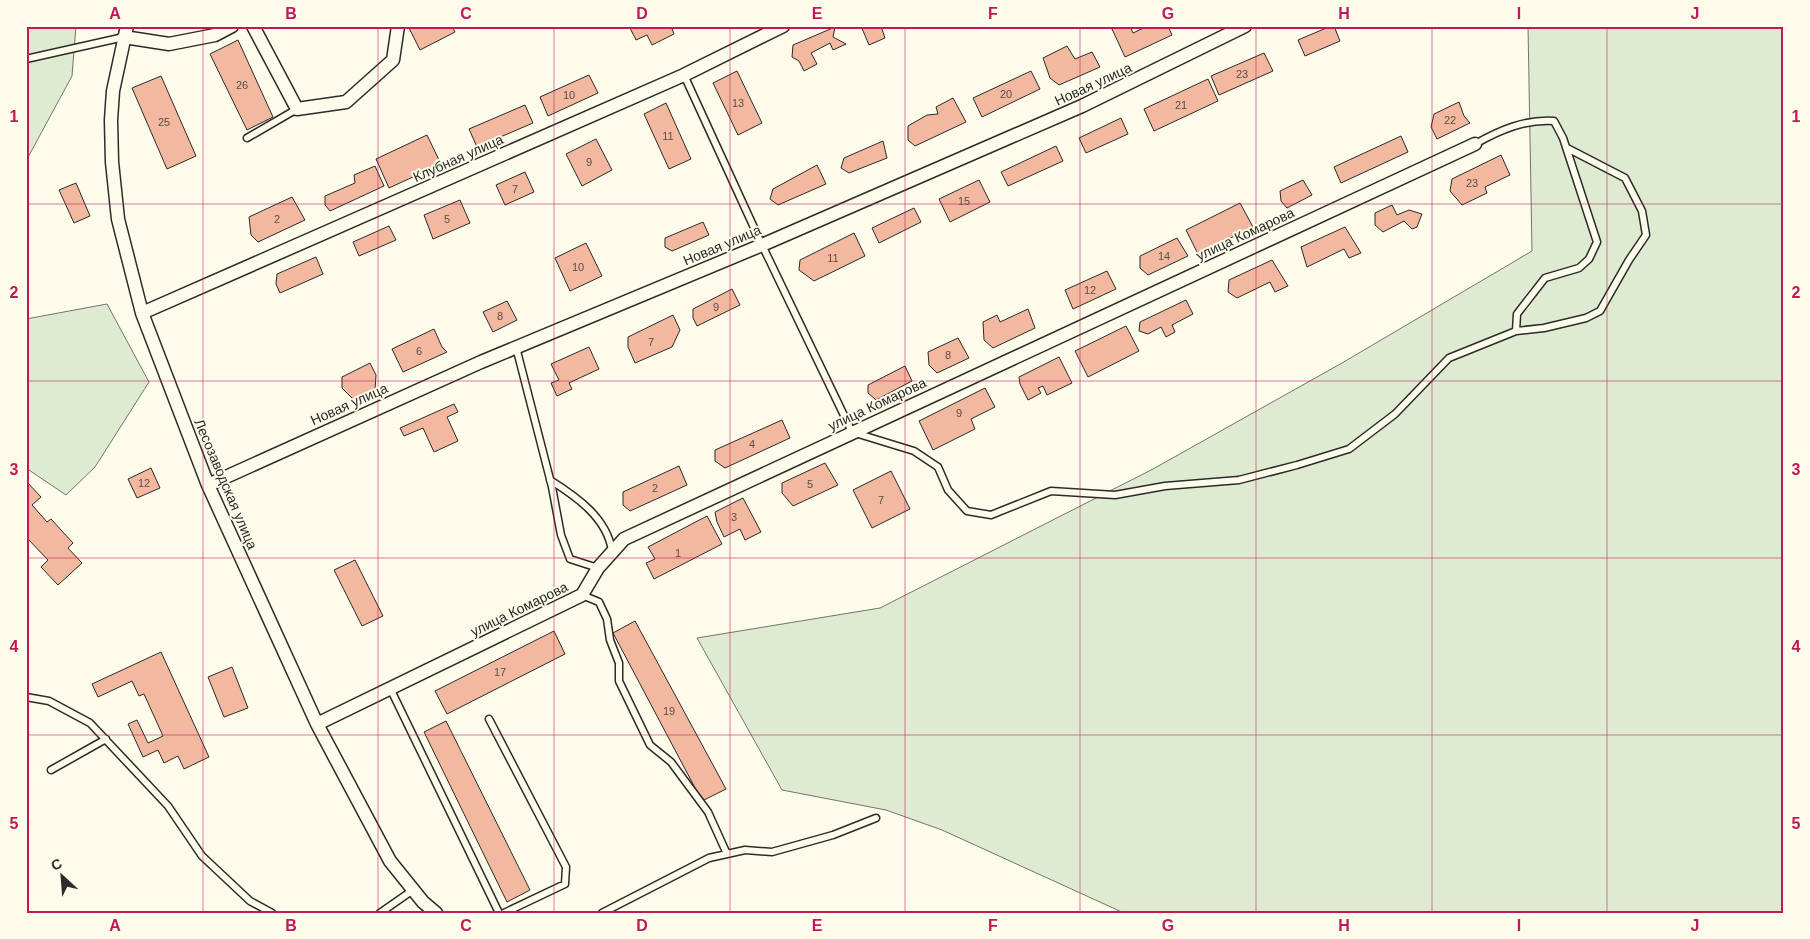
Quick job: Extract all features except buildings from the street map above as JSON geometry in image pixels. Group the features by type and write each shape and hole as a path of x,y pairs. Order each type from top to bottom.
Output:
{"street":[{"path":"126,32 169,44 215,34 232,26"},
{"path":"253,26 297,109 346,102 393,60 398,26"},
{"name":"Клубная улица","path":"142,313 684,75 758,31 784,26"},
{"name":"Новая улица","path":"208,485 516,347 762,245 1082,106 1245,26"},
{"name":"Лесозаводская улица","path":"126,32 113,91 111,120 112,162 118,219 142,313 208,485 317,724 390,861 413,890 436,913"},
{"name":"улица Комарова","path":"317,724 582,595 598,568 624,539 1475,144"}],"lane":[{"path":"26,59 126,32"},
{"path":"684,75 762,245 852,432 914,451 938,467 948,490 967,511 991,515 1051,491 1115,495 1165,486 1239,480 1297,466 1349,448 1395,414 1448,358 1516,330 1544,328 1586,318 1600,311 1646,235 1642,211 1626,178 1567,148"},
{"path":"247,138 297,109"},
{"path":"1475,144 1497,132 1536,120 1554,121 1567,148 1597,242 1589,259 1579,268 1545,278 1540,283 1517,314 1516,330"},
{"path":"516,347 550,480 561,535 570,559 598,568"},
{"path":"550,480 594,513 609,536 612,551"},
{"path":"582,595 599,602 607,619 610,640 619,663 619,681 650,745 671,762 708,812 726,854"},
{"path":"390,688 499,913"},
{"path":"26,697 49,701 90,723 168,806 202,856 250,901 272,913"},
{"path":"489,718 566,867 565,884 504,913"},
{"path":"51,770 106,739"},
{"path":"602,913 709,858 745,850 772,852 833,835 876,818"},
{"path":"380,913 413,890"}],"green space":[{"path":"26,26 76,26 72,76 26,161"},
{"path":"1528,26 1784,26 1784,913 1124,913 942,830 886,810 782,790 697,638 880,608 1153,469 1342,363 1532,251"},
{"path":"107,304 149,382 95,467 66,495 26,468 26,319"}]}
